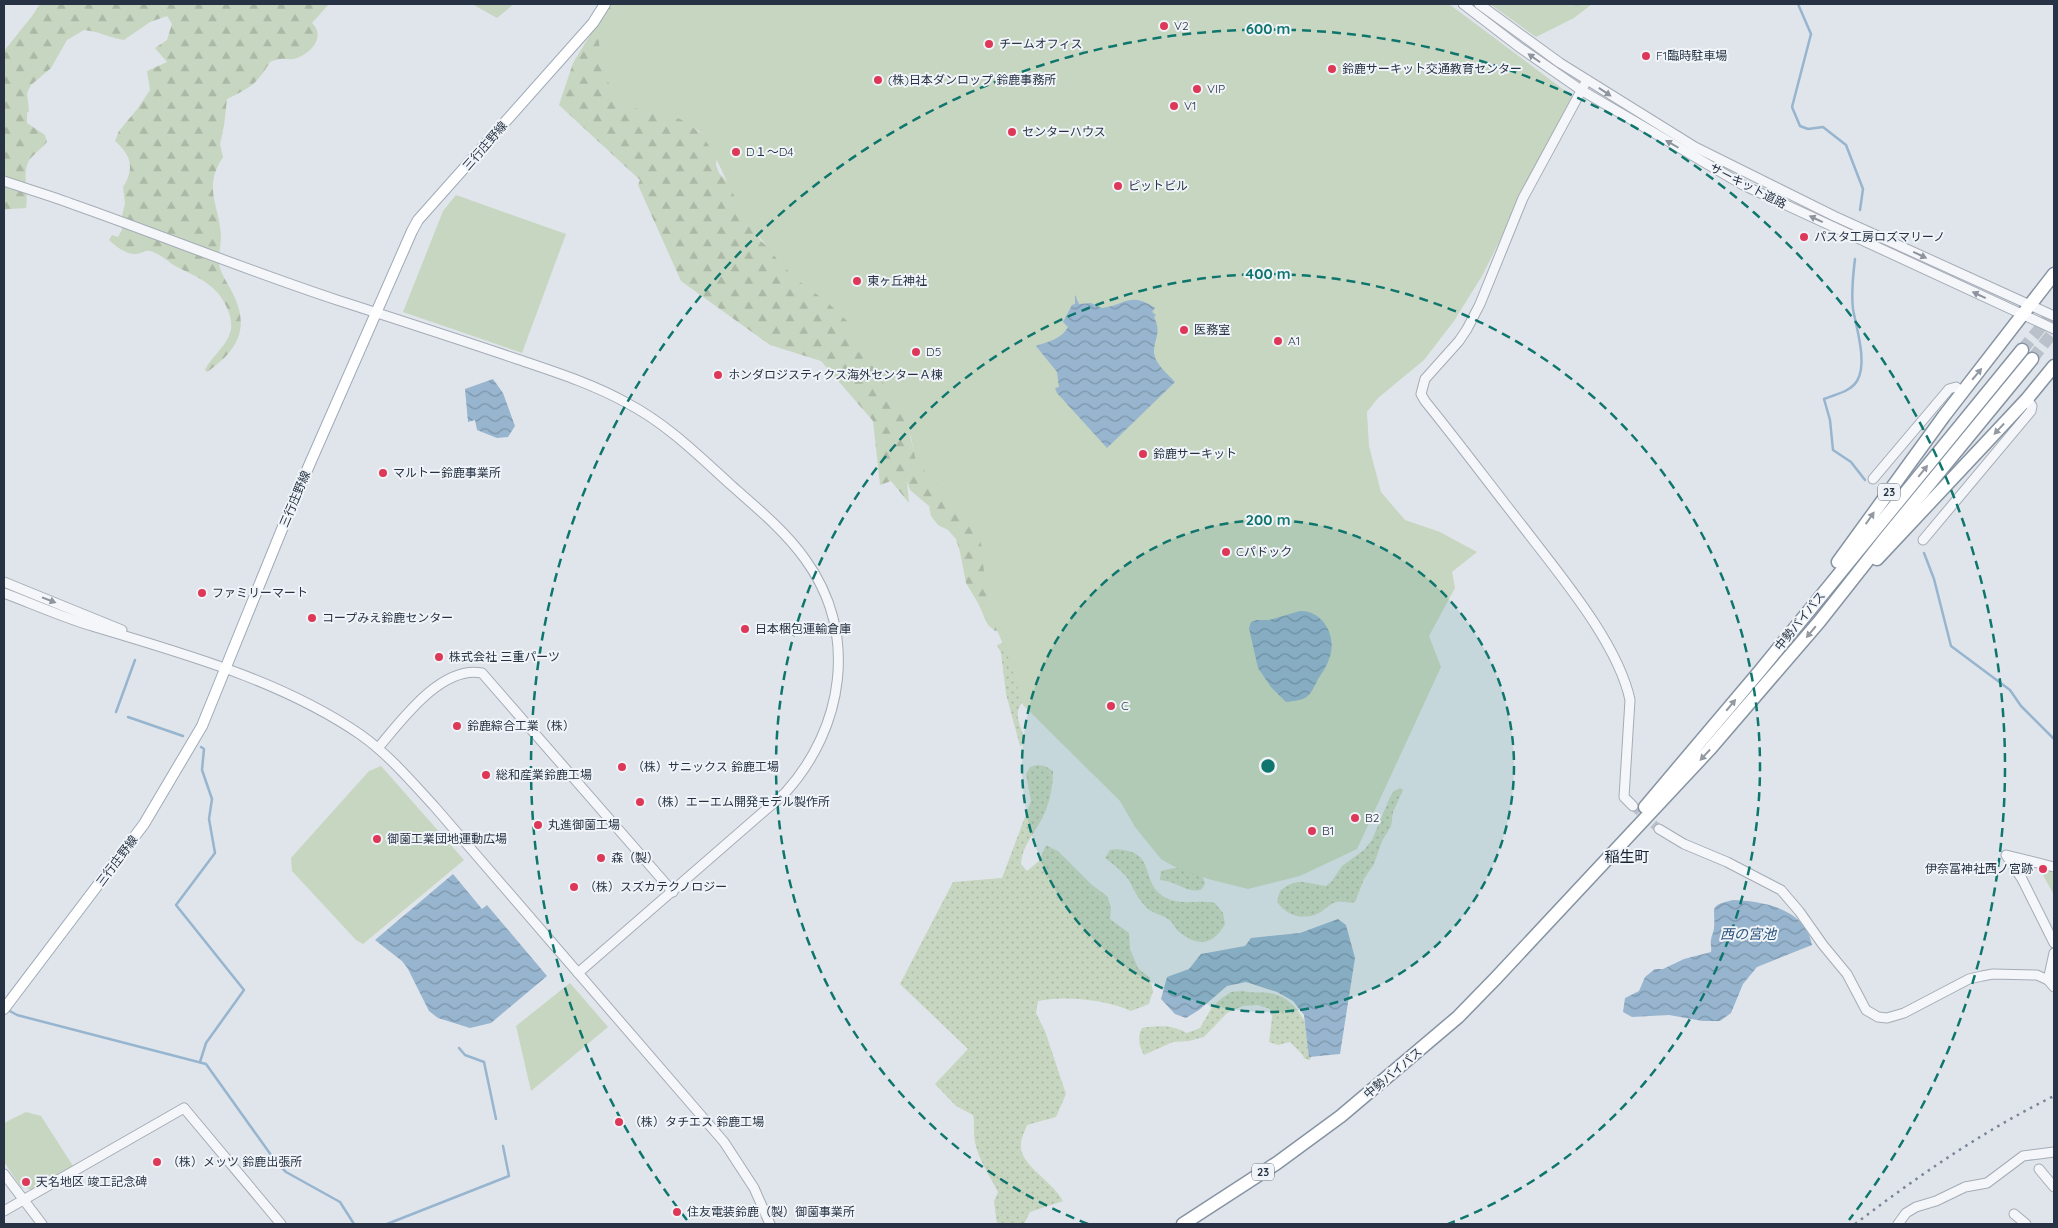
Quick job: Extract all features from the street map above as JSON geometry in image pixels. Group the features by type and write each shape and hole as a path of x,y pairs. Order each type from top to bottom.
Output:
{"highway":[{"path":"2027,310 2054,274"},
{"name":"23","path":"1759,672 1962,391 2027,310"},
{"name":"中勢バイパス","path":"1183,1224 1277,1163 1341,1116 1458,1017 1496,978 1709,750 1841,594 2027,354 1577,890"},
{"name":"23","path":"1841,594 1888,548 2027,399 2054,366"}],"main road":[{"name":"三行庄野線","path":"5,1007 144,824 202,726 297,494 376,311 418,220 580,38 606,4"}],"street":[{"name":"サーキット道路","path":"1463,4 1581,90 1743,185 2027,310"},
{"name":"サーキット道路","path":"1479,4 1510,28 1661,128 1733,168 2027,310 2054,329"},
{"path":"1587,80 1523,198 1480,304 1467,329 1460,341 1425,379 1421,394 1570,588 1607,645 1628,690 1630,700 1624,797 1633,806"},
{"path":"4,180 276,279 376,311 607,392 654,418 679,437 766,516 796,548 816,575 832,613 839,663 835,698 821,742 803,772 785,793 578,973"},
{"path":"2027,310 2054,316"},
{"path":"1873,479 1949,389 1956,387 1962,391"},
{"path":"1923,540 2031,412 2032,406 2027,399"},
{"path":"4,582 93,617 150,643"},
{"path":"4,593 90,625 226,668 317,708 361,735 378,748 400,768 434,806 724,1142 754,1188 770,1224"},
{"path":"378,748 432,689 467,673 482,673 673,892"},
{"path":"1659,829 1684,844 1727,862 1781,890 1799,911 1823,946 1847,974 1866,1010 1878,1017 1887,1018 1904,1013 1969,979 1993,974 2037,975 2048,980 2054,987"},
{"path":"2054,868 2006,854 2022,879 2054,944"},
{"path":"2048,980 2054,953"},
{"path":"4,1211 184,1108 281,1224"},
{"path":"1898,1224 1906,1213 1916,1207 1936,1201 1965,1187 1993,1179 2015,1160 2023,1156 2054,1152"},
{"path":"2039,1169 2054,1187"},
{"path":"4,1174 42,1224"},
{"path":"2014,1214 2026,1224"}],"green space":[{"path":"40,4 329,4 312,23 318,34 317,40 310,50 293,59 280,59 270,62 261,76 252,85 227,99 220,144 223,157 217,168 213,188 221,237 219,264 235,298 241,321 237,341 232,349 217,365 207,372 205,370 227,340 231,329 229,313 219,294 207,283 154,252 148,251 133,254 125,252 109,240 112,235 118,237 122,230 122,216 125,203 123,187 130,168 130,162 125,151 115,141 119,131 150,90 147,71 167,62 155,48 167,40 172,24 167,16 150,22 124,40 84,30 67,40 51,68 31,85 27,93 29,111 27,113 27,123 45,135 47,142 27,164 26,208 4,210 4,51"},
{"path":"472,4 514,4 497,18"},
{"name":"鈴鹿サーキット","path":"602,4 1449,4 1572,96 1482,276 1454,321 1424,360 1378,398 1367,412 1369,446 1381,492 1405,520 1440,532 1477,552 1452,572 1455,588 1429,636 1441,667 1357,849 1300,876 1248,889 1208,879 1173,866 1161,859 1135,827 1120,801 1023,705 1007,653 988,610 981,543 951,497 916,462 911,437 899,407 869,361 847,321 780,263 750,225 713,152 699,131 680,119 626,106 614,95 601,66 599,42 602,30 614,10"},
{"path":"609,4 625,4 688,123 706,138 717,157 716,165 719,173 733,188 745,215 761,241 847,317 897,401 908,427 914,452 982,527 1004,628 995,631 988,625 966,583 956,539 948,530 938,525 931,516 929,506 910,490 907,481 909,503 891,481 880,485 873,421 821,361 770,345 681,281 638,185 640,180 559,105 573,63"},
{"path":"1490,4 1592,4 1574,18 1536,37"},
{"path":"456,195 566,234 522,353 403,312 443,211"},
{"path":"1005,642 1073,752 1060,742 1045,722 1023,702 1018,712 1024,738 1024,744 1020,746 1006,694 1001,653 997,645"},
{"path":"1037,765 1045,766 1053,771 1052,788 1046,809 1027,844 1021,864 1027,871 1039,861 1046,845 1058,851 1092,885 1107,896 1111,907 1110,919 1129,933 1130,949 1138,968 1150,978 1153,991 1149,1004 1131,1011 1098,1001 1060,998 1038,1001 1036,1013 1045,1031 1066,1094 1056,1117 1027,1125 1021,1144 1025,1159 1063,1201 1030,1212 1024,1224 997,1224 994,1201 998,1192 981,1161 974,1139 973,1115 956,1106 935,1084 968,1049 900,984 953,882 1002,878 1031,801 1026,774 1030,767"},
{"name":"御薗工業団地運動広場","path":"381,766 464,860 363,944 356,940 292,871 291,858 369,771"},
{"path":"1400,788 1403,790 1393,812 1391,826 1382,841 1374,864 1364,879 1355,902 1336,902 1319,913 1307,917 1290,914 1281,907 1277,902 1280,891 1286,886 1302,882 1326,886 1332,881 1342,866 1364,850 1372,840 1390,797 1394,791"},
{"path":"1117,849 1132,852 1144,862 1152,883 1165,898 1179,902 1215,903 1223,913 1225,924 1215,937 1204,942 1192,940 1178,931 1165,917 1149,910 1141,902 1126,876 1105,858 1110,850"},
{"path":"2038,866 2054,870 2054,895"},
{"path":"1179,867 1202,876 1205,884 1201,890 1190,890 1171,882 1160,880 1161,871"},
{"path":"570,983 608,1027 531,1091 516,1026"},
{"path":"1243,991 1274,994 1283,997 1291,1003 1298,1011 1309,1031 1312,1041 1310,1060 1305,1059 1290,1042 1278,1045 1269,1042 1272,1017 1270,1009 1258,1005 1243,1006 1227,1013 1204,1037 1189,1041 1173,1042 1144,1055 1139,1042 1142,1028 1165,1026 1177,1028 1187,1033 1200,1028 1212,1007 1222,998 1231,992"},
{"path":"26,1112 41,1116 73,1166 33,1190 21,1187 4,1162 4,1123"}],"water":[{"path":"1075,295 1079,304 1091,303 1102,308 1140,300 1155,308 1152,312 1156,315 1154,317 1157,327 1154,348 1155,357 1159,365 1175,382 1107,448 1057,393 1055,388 1059,387 1057,372 1036,346 1054,340 1065,331 1068,327 1063,322 1072,305 1075,304"},
{"path":"493,379 503,393 515,426 508,437 497,438 477,430 475,420 468,422 465,389"},
{"path":"1300,611 1316,615 1327,626 1332,642 1331,651 1327,664 1309,695 1300,700 1286,702 1271,687 1258,668 1249,628 1251,622 1257,620 1269,620"},
{"path":"453,874 482,909 487,905 547,976 491,1023 470,1028 438,1018 429,1011 402,961 375,940"},
{"name":"西の宮池","path":"1733,900 1757,902 1782,909 1801,923 1808,933 1812,945 1757,967 1743,984 1731,1013 1720,1021 1703,1021 1669,1015 1632,1017 1623,1012 1625,998 1639,991 1645,977 1655,969 1663,969 1684,959 1711,952 1714,909 1719,904"},
{"path":"1338,919 1346,925 1355,958 1340,1054 1309,1057 1304,1015 1293,1001 1277,992 1246,982 1227,986 1199,1010 1186,1018 1175,1014 1161,999 1167,977 1189,969 1201,954 1245,946 1251,938 1300,933"}],"waterway":[{"path":"1574,4 1580,4"},
{"path":"1798,4 1811,34 1792,107 1800,126 1808,129 1823,127 1846,145 1863,189 1860,210"},
{"path":"1855,259 1852,303 1860,345 1860,373 1857,381 1851,388 1824,399 1830,420 1833,450 1851,462 1865,480"},
{"path":"1924,553 1934,579 1951,646 2010,690 2021,706 2054,739"},
{"path":"116,712 135,660"},
{"path":"128,717 183,736"},
{"path":"200,1062 206,1043 244,990 176,905 215,853 209,819 212,799 202,770 204,749 201,747"},
{"path":"8,1010 17,1015 206,1064 276,1162 286,1172 340,1202 354,1224"},
{"path":"459,1048 465,1055 484,1062 496,1119"},
{"path":"387,1224 509,1176 503,1146"}],"tunnel":[{"path":"2022,350 2054,311"},
{"path":"2032,359 2054,331"},
{"path":"1633,806 1659,829"}],"railway":[{"path":"1855,1224 1976,1139 2054,1096"}],"place":[{"name":"V2","path":"1164,26"},
{"name":"チームオフィス","path":"989,44"},
{"name":"F1臨時駐車場","path":"1646,56"},
{"name":"鈴鹿サーキット交通教育センター","path":"1332,69"},
{"name":"(株)日本ダンロップ 鈴鹿事務所","path":"878,80"},
{"name":"VIP","path":"1197,89"},
{"name":"V1","path":"1174,106"},
{"name":"センターハウス","path":"1012,132"},
{"name":"D１～D4","path":"736,152"},
{"name":"ピットビル","path":"1118,186"},
{"name":"パスタ工房ロズマリーノ","path":"1804,237"},
{"name":"東ヶ丘神社","path":"857,281"},
{"name":"医務室","path":"1184,330"},
{"name":"A1","path":"1278,341"},
{"name":"D5","path":"916,352"},
{"name":"ホンダロジスティクス海外センターＡ棟","path":"718,375"},
{"name":"鈴鹿サーキット","path":"1143,454"},
{"name":"マルトー鈴鹿事業所","path":"383,473"},
{"name":"Cパドック","path":"1226,552"},
{"name":"ファミリーマート","path":"202,593"},
{"name":"コープみえ鈴鹿センター","path":"312,618"},
{"name":"日本梱包運輸倉庫","path":"745,629"},
{"name":"株式会社 三重パーツ","path":"439,657"},
{"name":"C","path":"1111,706"},
{"name":"鈴鹿綜合工業（株）","path":"457,726"},
{"name":"（株）サニックス 鈴鹿工場","path":"622,767"},
{"name":"総和産業鈴鹿工場","path":"486,775"},
{"name":"（株）エーエム開発モデル製作所","path":"640,802"},
{"name":"B2","path":"1355,818"},
{"name":"丸進御薗工場","path":"538,825"},
{"name":"B1","path":"1312,831"},
{"name":"御薗工業団地運動広場","path":"377,839"},
{"name":"森（製）","path":"601,858"},
{"name":"伊奈冨神社西ノ宮跡","path":"2043,869"},
{"name":"（株）スズカテクノロジー","path":"574,887"},
{"name":"（株）タチエス 鈴鹿工場","path":"619,1122"},
{"name":"（株）メッツ 鈴鹿出張所","path":"157,1162"},
{"name":"天名地区 竣工記念碑","path":"26,1182"},
{"name":"住友電装鈴鹿（製）御薗事業所","path":"677,1212"}],"district":[{"name":"稲生町","path":"1627,857"}]}
